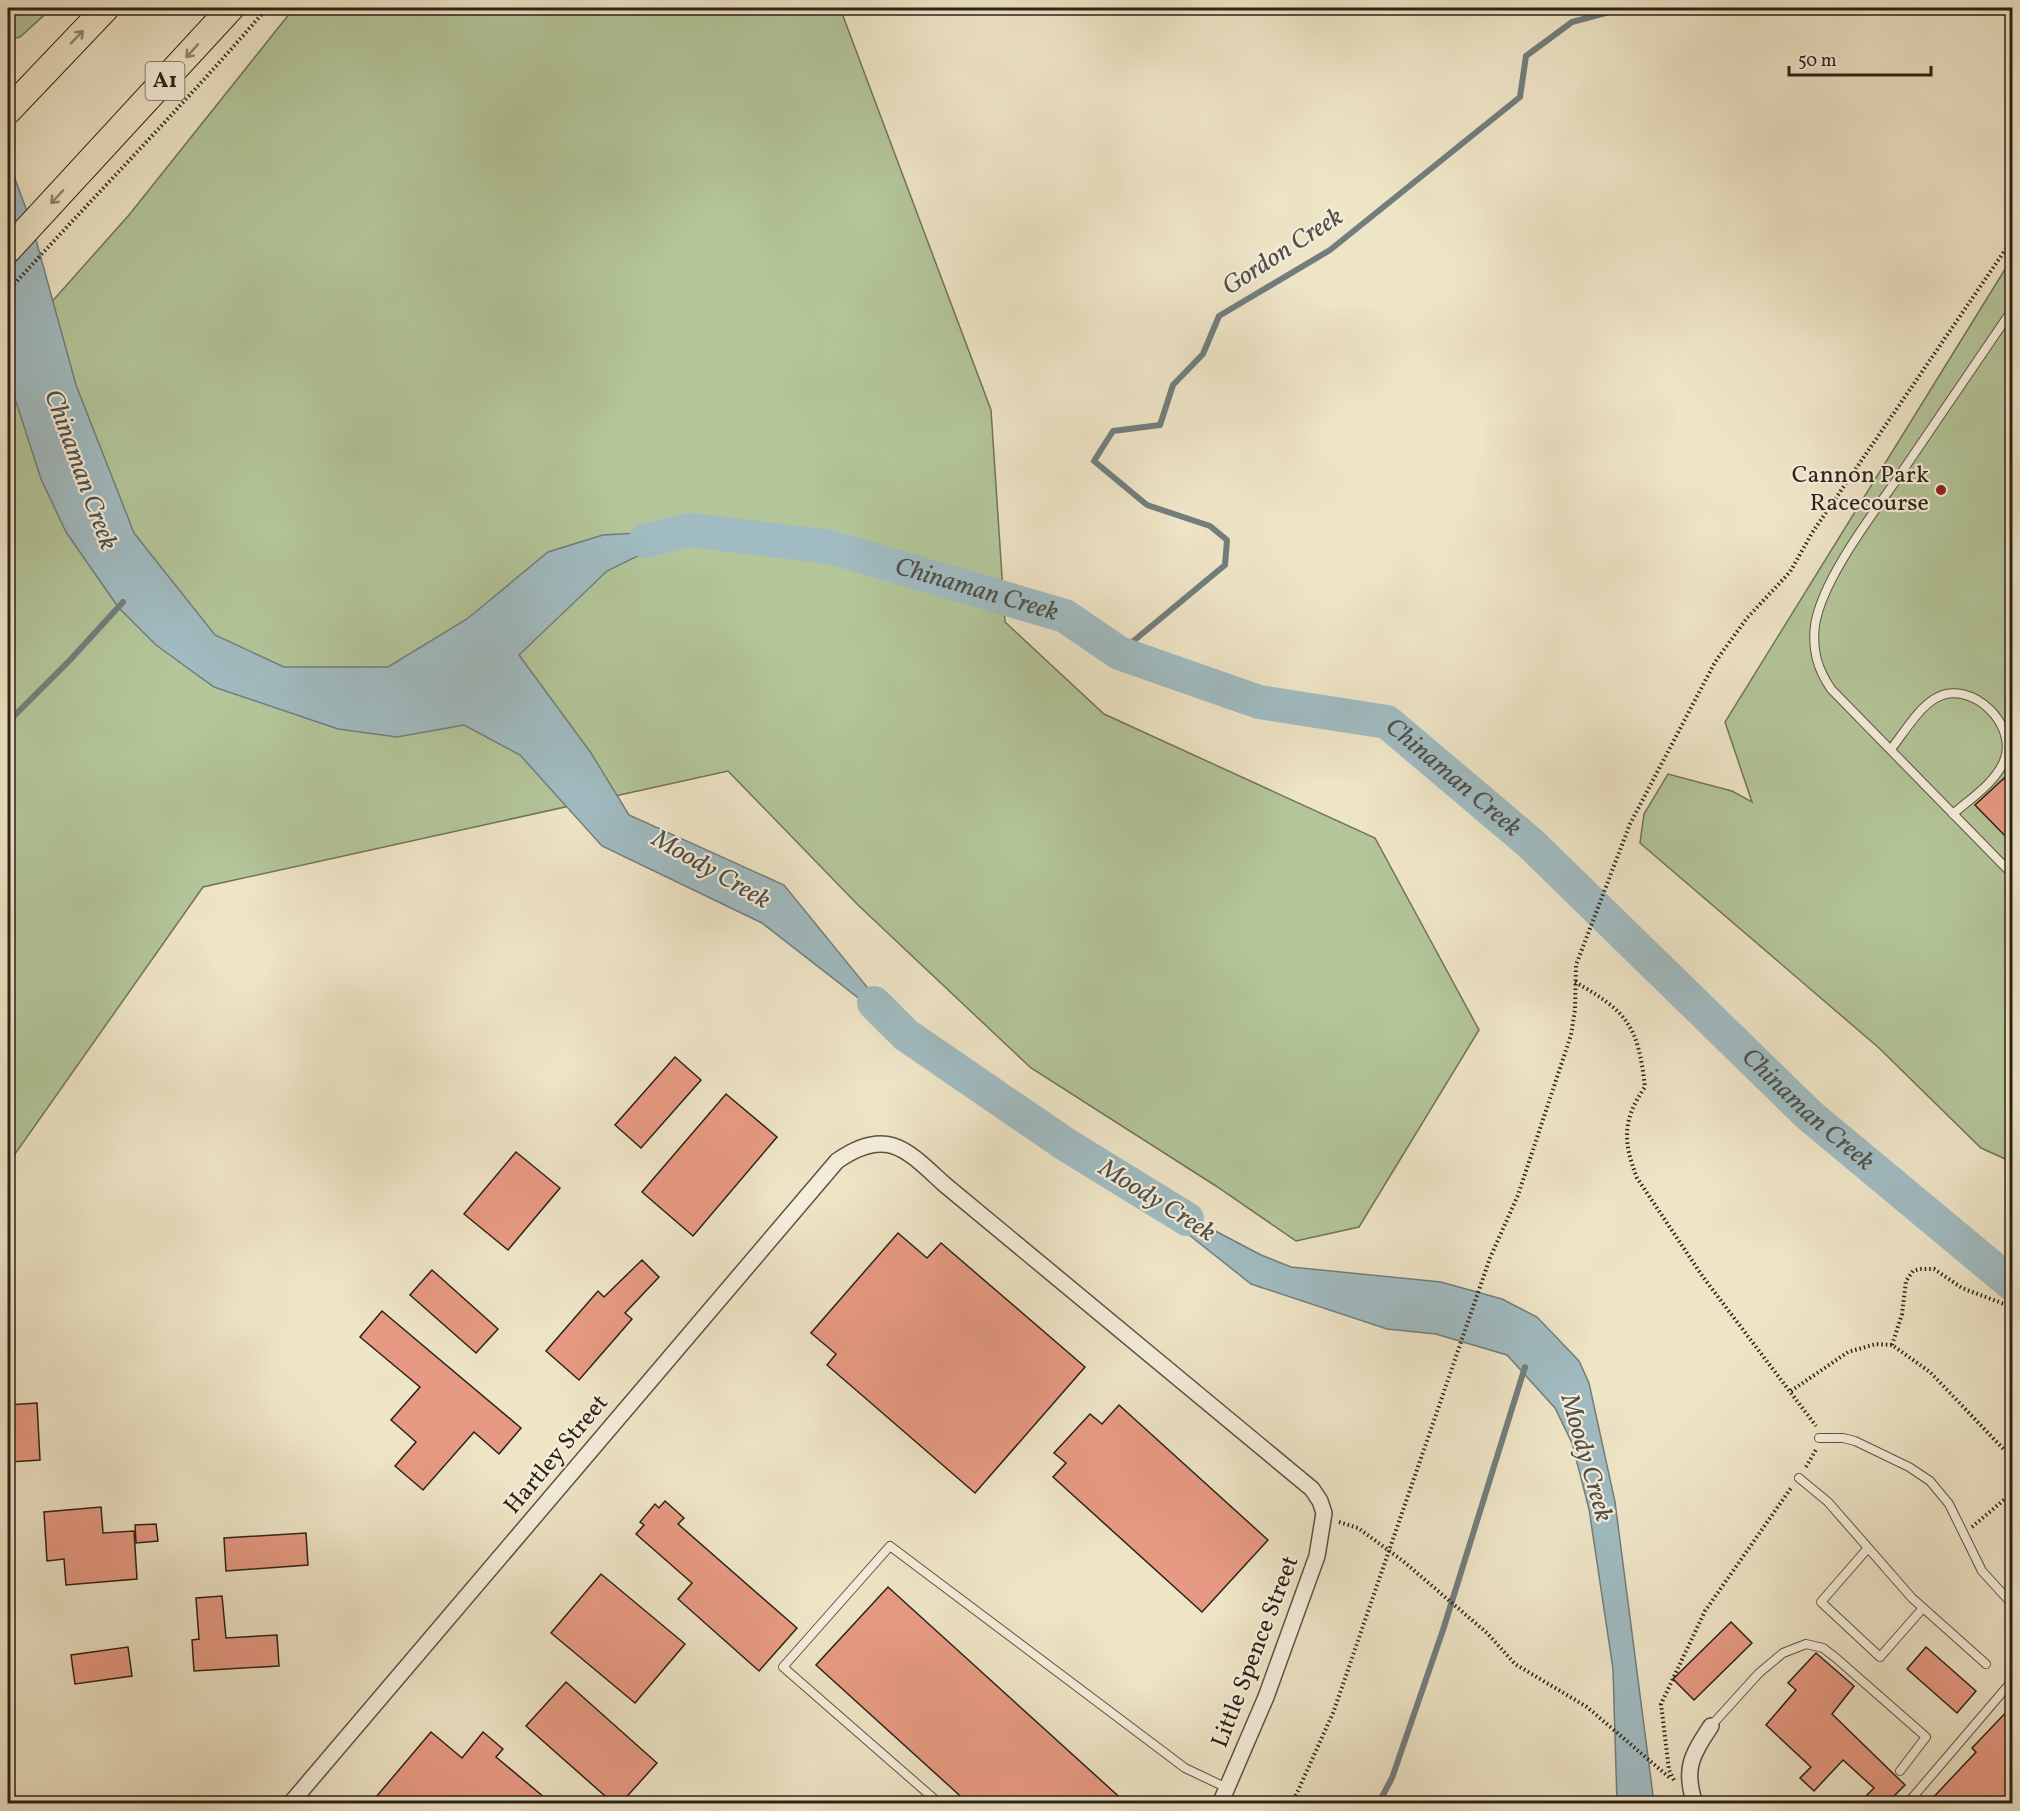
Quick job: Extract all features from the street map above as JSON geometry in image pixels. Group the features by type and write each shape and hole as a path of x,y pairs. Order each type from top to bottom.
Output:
{"highway":[{"path":"8,111 106,8"},
{"name":"A1","path":"8,250 231,8"}],"street":[{"name":"Hartley Street","path":"290,1803 837,1161 850,1152 866,1146 885,1144 906,1149 944,1184 1312,1489 1320,1501 1324,1517"},
{"name":"Little Spence Street","path":"1220,1803 1266,1697 1317,1556 1324,1517"},
{"path":"1693,1798 1689,1771 1691,1757 1710,1726"}],"lane":[{"path":"2013,310 1866,524 1830,585 1816,623 1814,645 1821,674 1831,689 2013,874"},
{"path":"1890,749 1927,705 1945,694 1969,695 1987,708 1999,723 2006,739 2005,760 1992,780 1953,814"},
{"path":"1819,1438 1843,1438 1855,1441 1920,1473 1940,1491 1982,1571 2013,1604"},
{"path":"1799,1478 1828,1502 1923,1608 1986,1664"},
{"path":"940,1803 783,1667 890,1546 1185,1768 1227,1788"},
{"path":"1868,1548 1821,1602 1880,1657 1923,1608"},
{"path":"1710,1726 1759,1673 1783,1653 1798,1645 1815,1645 1836,1658 1926,1737 1900,1772"},
{"path":"1907,1803 2013,1681"}],"path":[{"path":"8,291 106,183 196,91 267,8"},
{"path":"1292,1803 1333,1713 1490,1258 1518,1195 1571,1035 1575,1010 1576,965 1630,824 1715,662 1747,618 1790,572 1812,532 2013,240"},
{"path":"1575,982 1605,999 1619,1011 1637,1042 1645,1087 1631,1107 1626,1126 1627,1149 1637,1178 1703,1277 1816,1426 1819,1438 1814,1455 1799,1478 1705,1611 1661,1704 1671,1779"},
{"path":"1892,1345 1902,1314 1906,1281 1913,1271 1934,1269 1962,1288 2013,1307"},
{"path":"1791,1391 1848,1352 1876,1344 1892,1345 1930,1372 2013,1458"},
{"path":"1964,1533 2013,1493"},
{"path":"1324,1517 1350,1524 1389,1551 1487,1633 1515,1664 1587,1707 1693,1798"}],"green space":[{"path":"8,8 52,8 20,37 8,40"},
{"path":"294,8 840,8 991,410 1005,622 1104,714 1375,838 1479,1030 1359,1227 1296,1241 1216,1186 1031,1068 858,905 728,771 203,887 8,1164 8,351 129,215"},
{"name":"Cannon Park Racecourse","path":"2012,258 2012,1162 1981,1148 1879,1048 1640,843 1644,814 1668,774 1732,791 1752,802 1725,722"}],"water":[{"path":"8,160 31,222 76,385 134,533 215,635 284,667 388,667 467,619 548,552 603,535 690,530 607,571 519,655 591,753 629,815 784,885 906,1035 762,923 602,846 520,755 464,725 397,737 338,729 214,687 156,645 118,607 66,532 41,479 8,377"},
{"path":"1147,1195 1261,1255 1291,1267 1441,1282 1502,1299 1537,1317 1579,1361 1589,1383 1615,1502 1654,1803 1617,1803 1613,1669 1589,1509 1572,1443 1555,1408 1507,1355 1436,1334 1387,1329 1251,1284 1159,1211"}],"building":[{"path":"2013,770 2013,844 1975,805"},
{"path":"675,1057 701,1080 641,1148 615,1125"},
{"path":"726,1094 777,1137 693,1236 642,1192"},
{"path":"516,1152 560,1188 508,1250 464,1214"},
{"path":"898,1233 927,1258 941,1243 1085,1367 975,1493 827,1365 836,1354 811,1333"},
{"path":"642,1260 659,1277 625,1313 632,1319 579,1380 546,1351 598,1291 604,1297"},
{"path":"432,1270 498,1329 476,1353 410,1295"},
{"path":"382,1311 521,1428 499,1454 474,1432 423,1490 395,1466 416,1442 391,1420 420,1387 360,1337"},
{"path":"37,1403 40,1460 10,1462 8,1405"},
{"path":"1119,1405 1268,1540 1202,1612 1053,1477 1066,1463 1054,1453 1090,1414 1102,1424"},
{"path":"665,1501 684,1518 678,1524 797,1628 759,1671 678,1599 692,1583 636,1534 644,1525 640,1522 655,1504 659,1508"},
{"path":"101,1507 103,1533 134,1531 137,1579 66,1585 64,1559 47,1561 44,1512"},
{"path":"156,1524 158,1541 136,1543 135,1525"},
{"path":"306,1533 308,1565 226,1571 224,1538"},
{"path":"601,1574 685,1644 635,1703 551,1633"},
{"path":"888,1587 1126,1803 968,1803 816,1665"},
{"path":"222,1596 226,1638 277,1635 279,1666 194,1671 192,1640 199,1639 196,1598"},
{"path":"1731,1622 1752,1643 1694,1700 1673,1679"},
{"path":"128,1647 132,1676 75,1684 71,1655"},
{"path":"1926,1647 1976,1691 1957,1713 1907,1669"},
{"path":"1816,1653 1854,1686 1832,1714 1905,1785 1887,1803 1876,1803 1867,1795 1874,1788 1843,1760 1814,1791 1800,1778 1811,1767 1766,1725 1796,1690 1788,1683"},
{"path":"566,1682 657,1763 621,1803 613,1803 526,1726"},
{"path":"2013,1705 2013,1793 2003,1803 1928,1803 1976,1752 1972,1748"},
{"path":"431,1732 462,1758 483,1732 503,1749 496,1757 551,1803 371,1803"}],"waterway":[{"name":"Gordon Creek","path":"1119,653 1225,565 1227,540 1210,526 1147,505 1094,461 1113,431 1160,425 1173,385 1203,354 1219,316 1330,250 1520,97 1526,56 1572,22 1624,8"},
{"name":"Chinaman Creek","path":"645,541 690,530 830,547 1065,616 1119,653 1259,702 1387,722 1529,842 1809,1115 2012,1284"},
{"path":"8,722 70,660 123,602"},
{"name":"Moody Creek","path":"874,1003 906,1035 1065,1144 1187,1219"},
{"path":"1378,1804 1392,1778 1443,1630 1525,1367"}],"place":[{"name":"Cannon Park Racecourse","path":"1941,490"}]}
